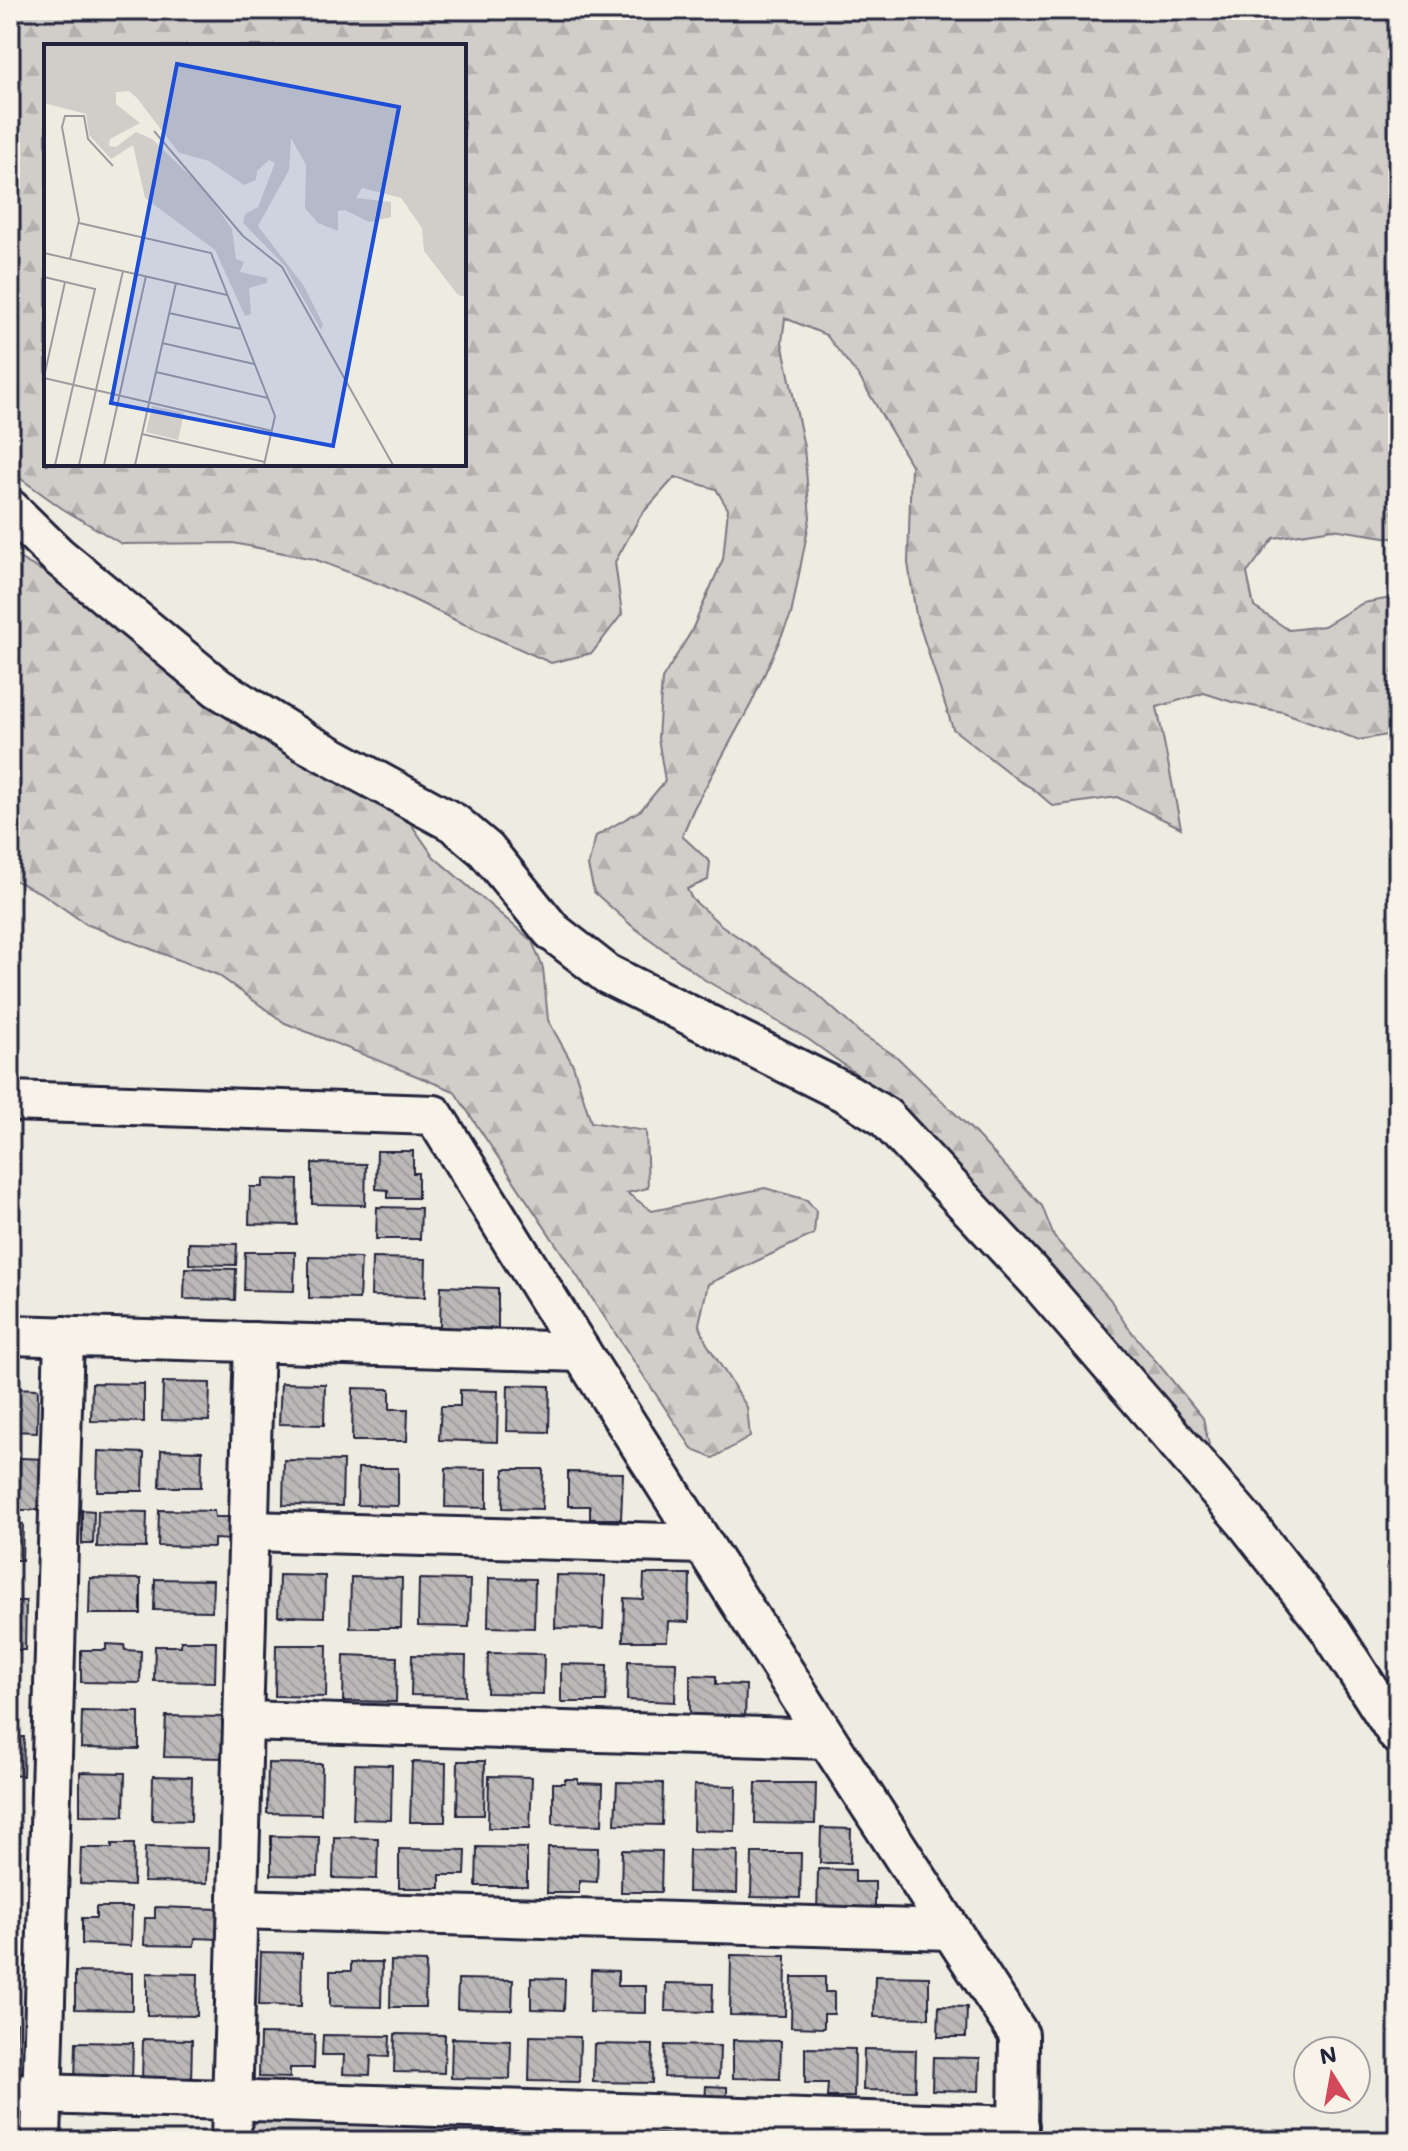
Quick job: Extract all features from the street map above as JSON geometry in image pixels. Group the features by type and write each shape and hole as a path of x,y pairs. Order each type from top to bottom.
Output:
{"street":[{"path":"10,509 58,556 218,688 305,742 454,823 486,850 552,931 607,974 848,1094 885,1117 1038,1281 1245,1521 1329,1628 1398,1735"},
{"path":"10,1101 434,1115 703,1544 1019,2035 1018,2134 26,2094"},
{"path":"10,1335 581,1352"},
{"path":"41,2141 26,2094 64,1336"},
{"path":"231,2141 254,1342"},
{"path":"250,1531 703,1544"},
{"path":"243,1721 827,1739"},
{"path":"238,1909 951,1930"}],"green space":[{"path":"10,10 1398,10 1398,539 1333,529 1274,538 1247,573 1254,607 1289,630 1324,626 1363,603 1398,597 1398,733 1359,740 1283,712 1204,693 1157,707 1181,828 1117,797 1053,806 953,729 916,615 908,563 911,465 860,378 826,335 785,318 782,342 804,447 810,518 791,615 751,704 682,836 710,862 708,880 687,889 692,899 721,925 807,985 860,1033 897,1057 974,1132 1042,1206 1054,1237 1110,1299 1126,1325 1203,1418 1208,1455 894,1101 808,1039 705,980 632,926 594,892 588,866 596,836 641,810 665,781 658,738 662,679 691,632 723,559 728,509 716,489 675,477 641,515 615,562 622,614 592,653 551,663 385,586 314,559 233,543 122,544 63,509 10,471"},
{"path":"10,550 22,560 106,606 404,814 434,857 532,941 543,968 548,1020 573,1065 591,1122 646,1131 648,1188 627,1193 652,1211 765,1188 807,1200 816,1211 814,1234 708,1284 699,1324 706,1342 747,1407 750,1437 713,1458 693,1450 454,1091 285,1023 218,975 86,924 43,894 10,878"},
{"path":"264,2118 457,2125 456,2141 247,2141 251,2126"}],"building":[{"path":"377,1151 413,1151 413,1173 418,1173 418,1198 388,1198 388,1190 376,1189"},
{"path":"312,1163 366,1164 365,1205 312,1204"},
{"path":"263,1179 298,1180 297,1225 249,1224 250,1187 263,1187"},
{"path":"377,1207 421,1208 420,1239 376,1239"},
{"path":"189,1243 237,1244 236,1265 189,1264"},
{"path":"245,1252 295,1252 294,1291 244,1290"},
{"path":"309,1257 361,1258 359,1299 309,1298"},
{"path":"372,1258 426,1259 425,1297 371,1296"},
{"path":"185,1268 236,1269 235,1300 184,1299"},
{"path":"441,1286 498,1288 498,1329 440,1328"},
{"path":"163,1382 210,1383 209,1421 162,1420"},
{"path":"92,1383 144,1384 144,1422 91,1421"},
{"path":"281,1383 325,1384 324,1425 279,1424"},
{"path":"508,1385 550,1386 549,1432 507,1431"},
{"path":"10,1388 38,1389 37,1432 10,1431"},
{"path":"353,1388 390,1389 390,1409 408,1409 407,1441 352,1441"},
{"path":"460,1390 498,1391 497,1442 439,1440 441,1406 460,1406"},
{"path":"161,1450 202,1451 201,1487 160,1487"},
{"path":"98,1451 144,1453 143,1491 97,1491"},
{"path":"20,1458 46,1459 45,1510 19,1510"},
{"path":"284,1460 343,1461 342,1506 283,1505"},
{"path":"358,1468 398,1468 398,1506 357,1505"},
{"path":"446,1468 487,1469 487,1508 445,1507"},
{"path":"504,1469 543,1469 542,1509 503,1508"},
{"path":"568,1472 623,1473 621,1519 590,1519 590,1506 568,1506"},
{"path":"82,1510 94,1511 93,1544 82,1544"},
{"path":"159,1510 214,1511 215,1517 233,1517 232,1540 214,1539 214,1547 158,1546"},
{"path":"98,1511 147,1512 146,1548 97,1547"},
{"path":"10,1523 23,1524 22,1560 10,1560"},
{"path":"644,1574 690,1574 689,1622 668,1621 667,1641 623,1641 624,1598 643,1599"},
{"path":"279,1575 325,1576 324,1617 278,1616"},
{"path":"556,1575 605,1576 603,1629 555,1628"},
{"path":"351,1577 402,1578 401,1628 350,1628"},
{"path":"90,1578 141,1579 141,1614 89,1614"},
{"path":"489,1578 535,1579 534,1628 488,1627"},
{"path":"155,1579 213,1580 212,1611 154,1610"},
{"path":"419,1579 470,1580 469,1627 418,1626"},
{"path":"10,1601 26,1601 25,1650 10,1650"},
{"path":"181,1641 216,1641 215,1682 154,1681 155,1646 181,1646"},
{"path":"106,1644 124,1645 125,1650 141,1651 140,1683 81,1682 81,1650 106,1650"},
{"path":"276,1645 327,1645 326,1697 275,1696"},
{"path":"488,1653 544,1654 543,1694 487,1693"},
{"path":"344,1655 397,1657 396,1702 343,1701"},
{"path":"412,1655 466,1656 465,1696 411,1695"},
{"path":"628,1661 676,1662 675,1702 627,1700"},
{"path":"561,1664 607,1665 606,1702 561,1702"},
{"path":"690,1675 716,1676 716,1684 746,1685 745,1721 690,1720"},
{"path":"82,1711 139,1712 139,1749 81,1748"},
{"path":"166,1716 226,1717 225,1758 164,1757"},
{"path":"10,1737 24,1737 23,1776 10,1775"},
{"path":"458,1761 485,1761 484,1815 457,1815"},
{"path":"412,1762 446,1763 445,1822 410,1822"},
{"path":"268,1763 322,1764 321,1814 267,1813"},
{"path":"355,1764 392,1765 391,1820 353,1819"},
{"path":"80,1772 125,1773 124,1816 80,1815"},
{"path":"153,1776 192,1777 191,1821 152,1820"},
{"path":"489,1776 532,1777 530,1828 488,1828"},
{"path":"565,1779 603,1784 602,1825 553,1824 553,1783 565,1783"},
{"path":"617,1782 663,1783 662,1825 615,1824"},
{"path":"756,1783 816,1783 815,1824 755,1823"},
{"path":"694,1785 736,1786 735,1831 693,1830"},
{"path":"821,1828 851,1829 850,1863 820,1863"},
{"path":"271,1836 319,1837 318,1876 271,1875"},
{"path":"334,1837 378,1838 377,1879 333,1878"},
{"path":"112,1844 134,1844 133,1886 80,1884 81,1848 112,1848"},
{"path":"145,1847 208,1848 207,1883 144,1882"},
{"path":"477,1847 527,1848 527,1886 476,1886"},
{"path":"548,1847 598,1848 597,1882 579,1881 579,1893 547,1893"},
{"path":"399,1849 466,1850 465,1875 440,1875 440,1888 399,1888"},
{"path":"622,1850 662,1851 661,1892 621,1892"},
{"path":"689,1850 738,1851 737,1893 688,1892"},
{"path":"752,1853 801,1853 800,1898 751,1897"},
{"path":"818,1869 855,1870 855,1882 875,1882 875,1916 817,1915"},
{"path":"96,1907 132,1907 131,1946 82,1944 82,1918 96,1918"},
{"path":"155,1907 220,1909 219,1939 195,1938 194,1946 144,1945 145,1918 155,1918"},
{"path":"261,1952 302,1953 301,2006 259,2005"},
{"path":"731,1955 786,1956 785,2016 730,2015"},
{"path":"391,1961 426,1962 425,2007 390,2007"},
{"path":"351,1962 382,1962 381,2007 330,2006 330,1971 351,1971"},
{"path":"591,1970 618,1971 618,1986 646,1986 646,2013 590,2012"},
{"path":"75,1972 132,1973 132,2010 75,2009"},
{"path":"147,1973 198,1974 197,2016 147,2015"},
{"path":"875,1976 929,1977 929,2018 874,2017"},
{"path":"792,1977 825,1977 825,1992 834,1992 834,2014 824,2014 824,2028 791,2027"},
{"path":"531,1978 565,1979 564,2010 531,2009"},
{"path":"458,1979 513,1980 512,2010 457,2009"},
{"path":"666,1983 713,1984 712,2012 665,2011"},
{"path":"939,2006 967,2007 966,2037 938,2037"},
{"path":"10,2023 17,2023 16,2064 10,2064"},
{"path":"260,2034 315,2035 314,2068 290,2068 290,2078 259,2077"},
{"path":"395,2034 445,2035 444,2073 394,2072"},
{"path":"323,2035 390,2036 389,2057 371,2056 370,2075 343,2074 344,2055 322,2055"},
{"path":"530,2036 580,2037 579,2082 529,2081"},
{"path":"452,2038 511,2040 510,2079 451,2078"},
{"path":"143,2039 192,2040 191,2083 142,2082"},
{"path":"733,2040 781,2041 780,2079 733,2078"},
{"path":"76,2042 133,2043 132,2083 75,2082"},
{"path":"594,2044 653,2045 652,2083 593,2082"},
{"path":"665,2045 720,2046 719,2078 664,2077"},
{"path":"805,2048 855,2049 854,2097 827,2097 828,2083 805,2083"},
{"path":"864,2049 916,2050 915,2091 863,2090"},
{"path":"933,2057 980,2058 979,2091 932,2090"},
{"path":"706,2086 727,2087 727,2107 705,2106"},
{"path":"73,2132 115,2133 114,2141 73,2141"}]}
